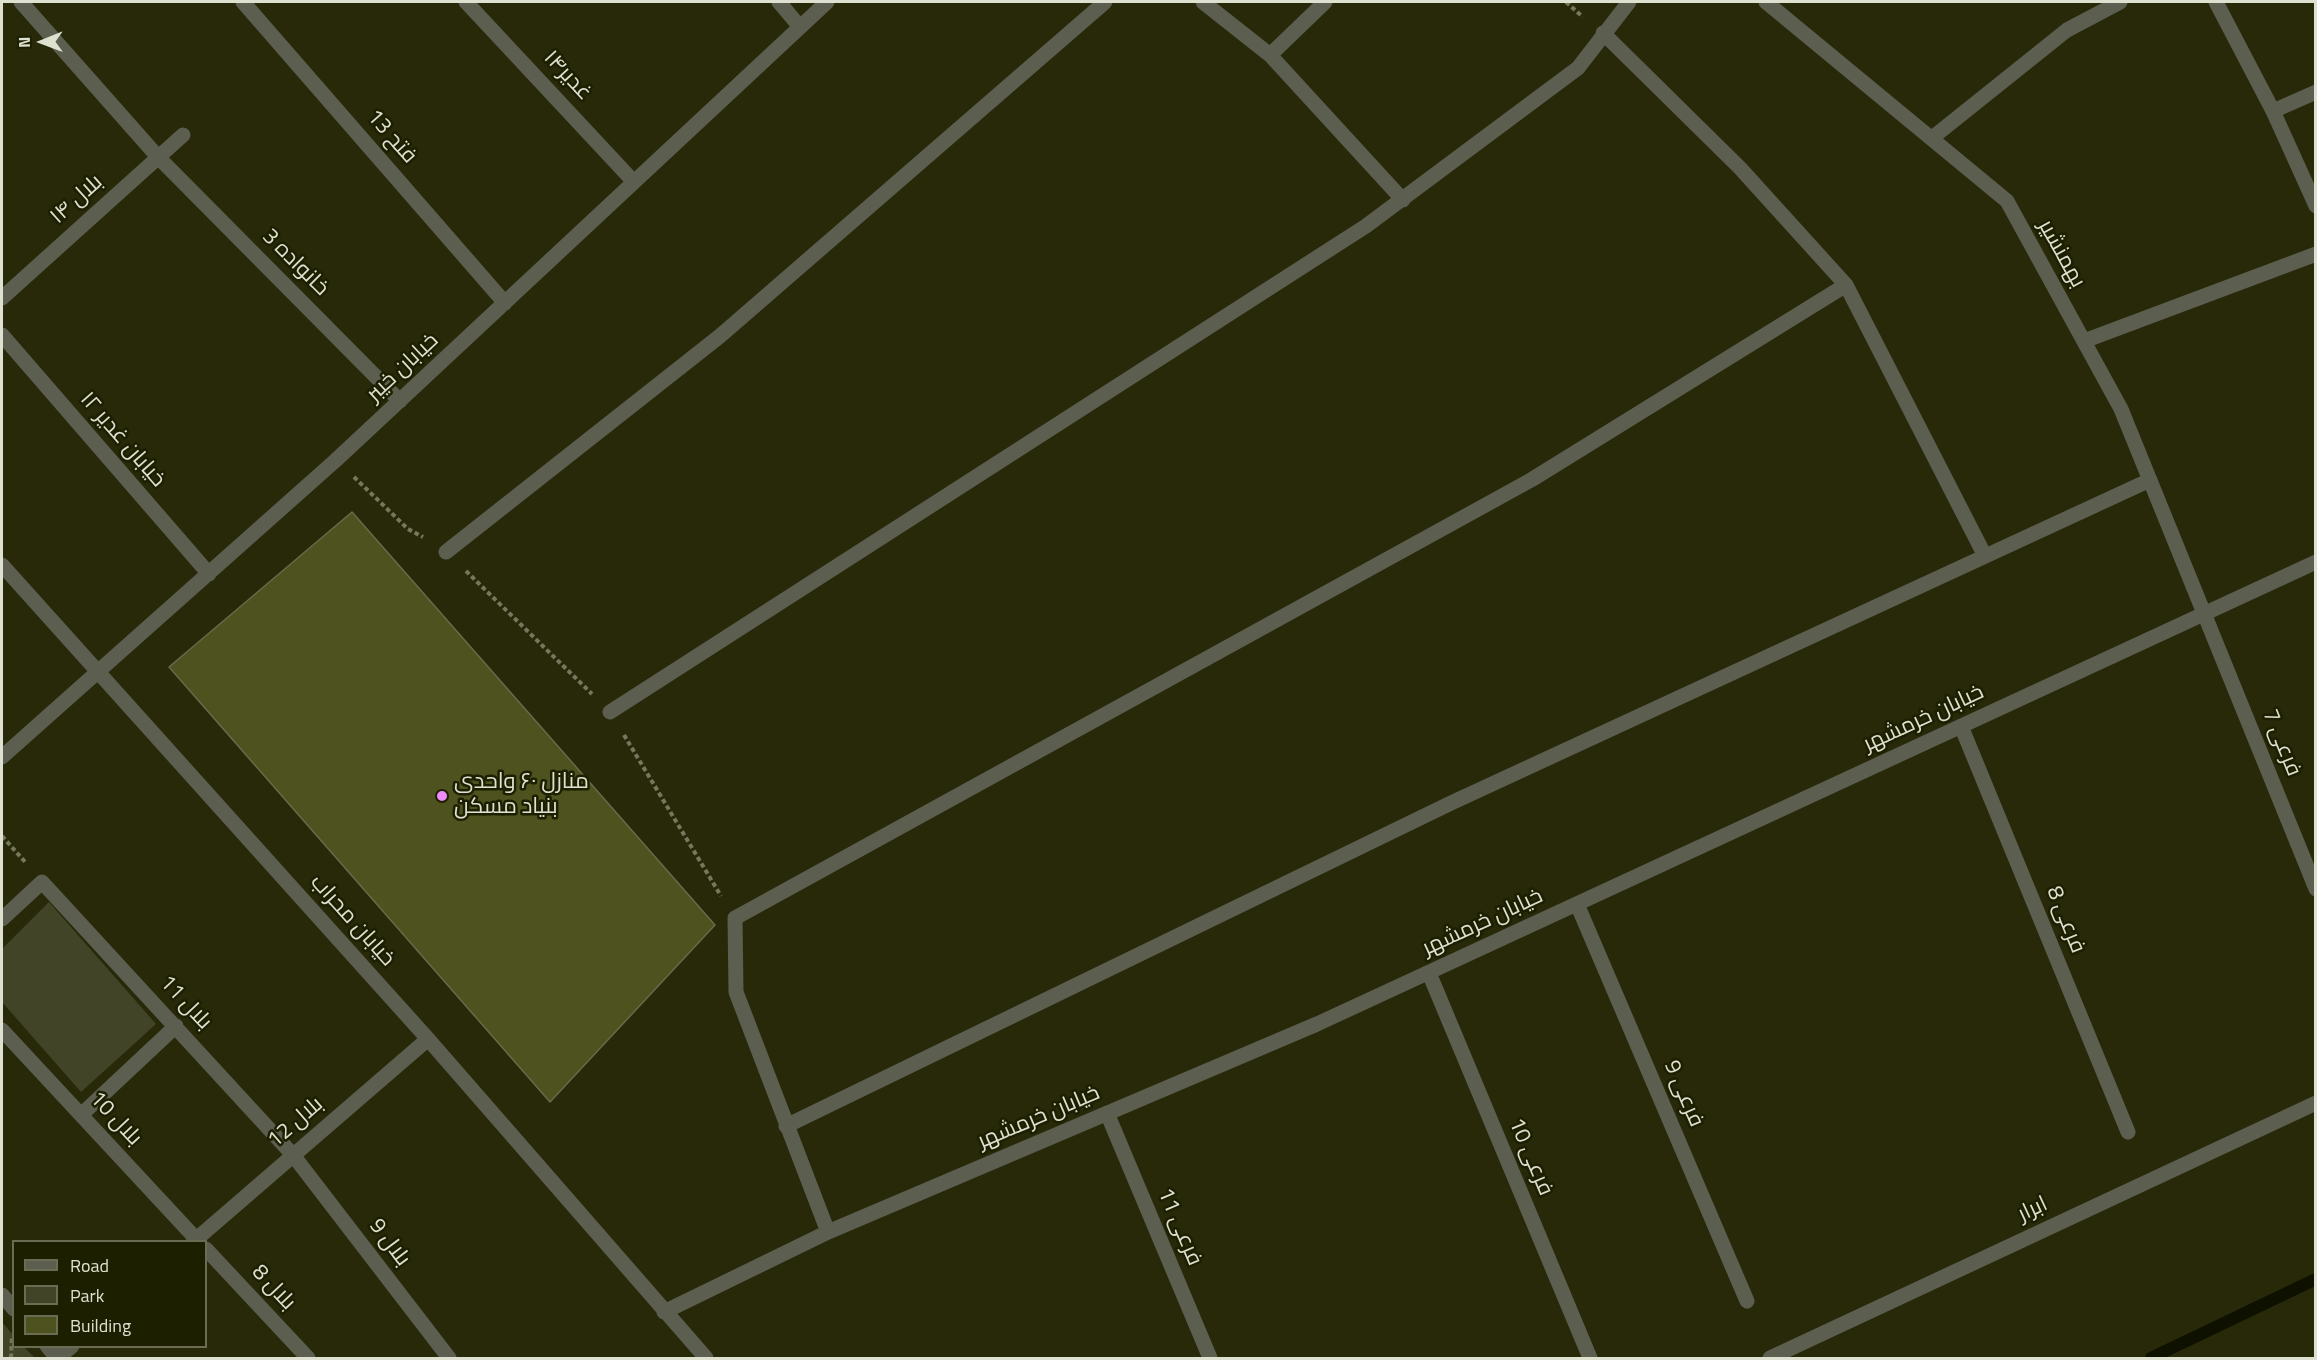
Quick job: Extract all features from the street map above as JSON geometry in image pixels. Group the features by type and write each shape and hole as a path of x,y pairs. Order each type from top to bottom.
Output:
{"street":[{"name":"خانواده 3","path":"21,2 158,157 400,401"},
{"name":"فتح 13","path":"243,2 505,303"},
{"name":"غدیر۱۴","path":"466,2 634,182"},
{"path":"778,2 800,27"},
{"name":"خیابان خیبر","path":"2,758 336,460 827,2"},
{"path":"446,552 720,336 1105,2"},
{"path":"1203,2 1270,55 1403,200"},
{"path":"1270,55 1325,2"},
{"path":"610,712 1356,233 1578,68 1629,2"},
{"name":"بهمنشیر","path":"1766,2 2007,201 2121,409 2204,613"},
{"path":"1932,138 2067,30 2120,2"},
{"path":"2216,2 2273,111 2316,206"},
{"path":"1603,33 1740,168 1846,285 1985,556"},
{"path":"2273,111 2316,92"},
{"name":"بلال ۱۴","path":"2,298 183,135"},
{"path":"2084,341 2316,254"},
{"path":"828,1232 736,992 735,918 1531,480 1846,285"},
{"name":"خیابان غدیر ۱۲","path":"2,335 209,574"},
{"path":"786,1126 1451,803 2150,480"},
{"name":"خیابان خرمشهر","path":"664,1312 828,1232 1317,1024 2316,562"},
{"name":"خیابان محراب","path":"2,565 428,1040 706,1359"},
{"name":"فرعی 7","path":"2204,613 2316,889"},
{"name":"فرعی 8","path":"1961,726 2128,1132"},
{"path":"2,919 42,882"},
{"name":"بلال 11","path":"42,882 293,1155"},
{"name":"فرعی 9","path":"1577,904 1747,1301"},
{"name":"فرعی 10","path":"1429,973 1590,1359"},
{"path":"81,1115 176,1026"},
{"name":"بلال 10","path":"2,1030 195,1240"},
{"name":"بلال 12","path":"201,1240 293,1155 428,1040"},
{"name":"ابرار","path":"1770,1359 2316,1103"},
{"name":"فرعی 11","path":"1107,1113 1210,1359"},
{"name":"بلال 9","path":"293,1155 448,1359"},
{"name":"بلال 8","path":"207,1252 308,1359"},
{"path":"58,1359 71,1348"}],"path":[{"path":"336,460 408,529 446,552 610,712 735,918"},
{"path":"2,836 42,882"}],"green space":[{"path":"49,902 156,1024 81,1092 2,1002 2,949"},
{"path":"2,1322 12,1334 12,1348 25,1348 35,1358 2,1358"}],"building":[{"name":"منازل ۶۰ واحدی بنیاد مسکن","path":"352,512 715,925 550,1102 169,667"}],"waterway":[{"path":"2151,1358 2316,1279"}],"place":[{"name":"منازل ۶۰ واحدی بنیاد مسکن","path":"442,796"}]}
